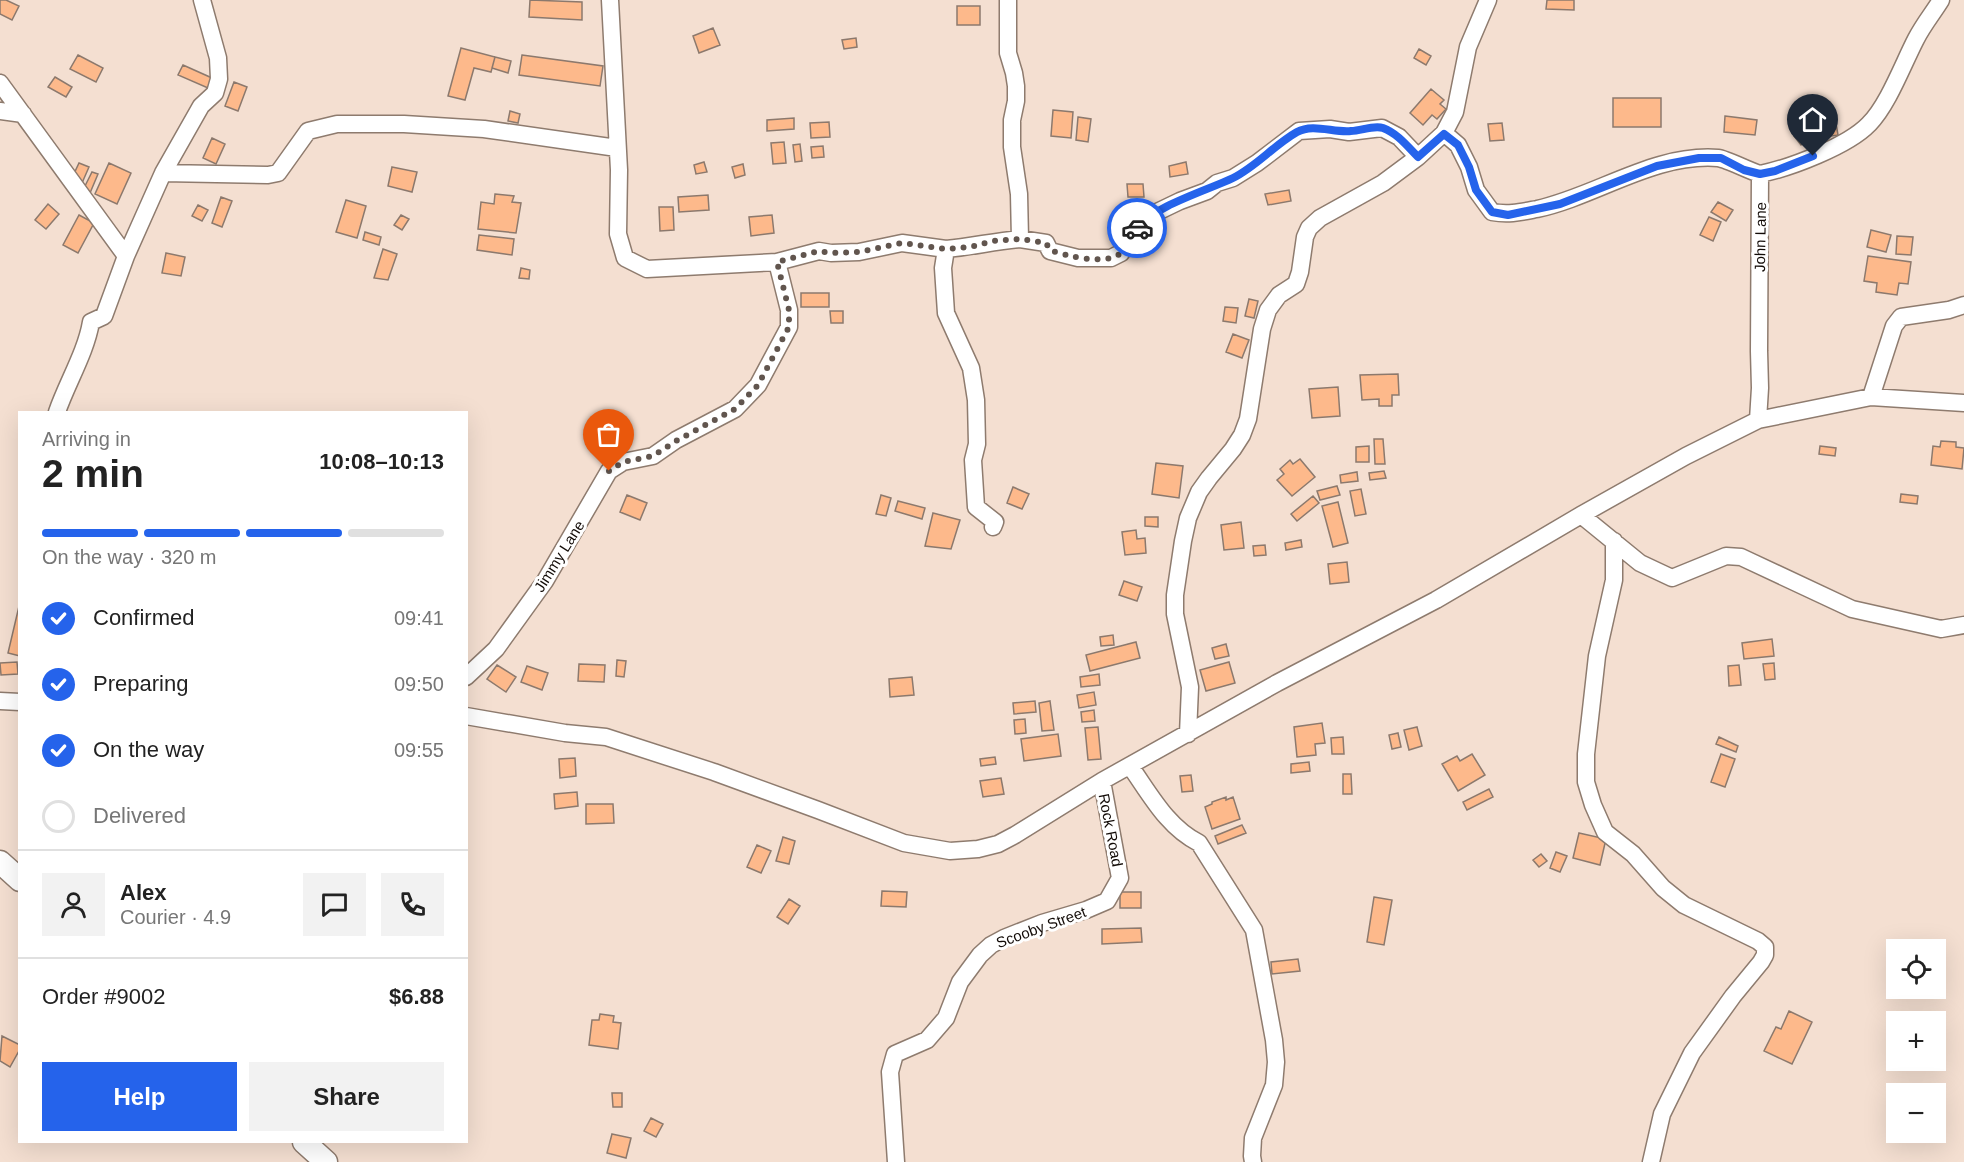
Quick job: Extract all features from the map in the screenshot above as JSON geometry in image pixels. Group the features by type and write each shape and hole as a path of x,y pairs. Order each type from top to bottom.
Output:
{"street":[{"path":"57,411 89,334 91,322 104,316 126,256 163,172 201,106 215,93 219,79 218,58 202,0"},
{"path":"610,0 620,170 618,234 625,258 647,269 777,262 819,251 859,252 902,243 946,249 1020,239 1046,243 1050,250 1070,257 1111,258 1120,253 1139,225 1155,213 1207,191 1217,183 1233,178 1257,164 1299,130 1330,129 1349,132 1382,128 1398,137 1418,157"},
{"path":"1008,0 1008,53 1016,86 1012,147 1019,194 1020,239"},
{"path":"1188,734 1190,687 1175,614 1175,594 1183,541 1188,518 1199,492 1233,449 1248,419 1262,329 1268,310 1279,295 1296,284 1305,237 1309,228 1320,218 1383,183 1444,134 1455,112 1468,47 1488,0"},
{"path":"1444,134 1458,145 1469,167 1476,190 1492,212 1508,215 1560,204 1657,166 1699,158 1721,158 1744,170 1760,174 1790,166 1842,143 1869,124 1882,106 1917,36 1941,0"},
{"path":"0,83 126,256"},
{"path":"0,111 23,114"},
{"path":"163,172 268,175 278,173 308,131 337,124 404,124 484,129 617,148"},
{"name":"John Lane","path":"1758,420 1760,174"},
{"path":"946,249 943,268 946,313 971,368 976,400 977,444 973,460 976,507 994,522 993,527"},
{"name":"Jimmy Lane","path":"468,675 496,649 545,581 609,471 623,462 653,456 735,409 758,385 789,327 789,310 777,262"},
{"path":"1871,397 1894,326 1901,317 1949,310 1964,305"},
{"path":"468,716 565,733 606,737 714,772 904,843 950,851 978,849 998,844 1277,683 1436,600 1686,456 1758,420 1871,397 1964,403"},
{"path":"1581,515 1640,563 1672,578 1726,556 1741,557 1852,609 1941,629 1964,625"},
{"path":"1614,541 1614,580 1597,656 1586,754 1586,782 1593,805 1605,832 1633,854 1663,888 1684,905 1758,941 1765,947 1765,955 1761,962 1732,996 1692,1053 1662,1114 1651,1162"},
{"path":"0,701 18,702"},
{"path":"1130,766 1171,823 1185,836 1199,843 1254,930 1276,1062 1274,1085 1253,1138 1253,1162"},
{"name":"Rock Road","path":"1102,782 1120,878"},
{"path":"0,862 18,878"},
{"name":"Scooby Street","path":"896,1162 890,1072 895,1054 927,1040 946,1018 960,982 980,955 991,945 1042,923 1107,902 1120,878"},
{"path":"305,1143 326,1162"}],"building":[{"path":"0,0 6,0 19,6 12,20 0,14"},
{"path":"530,0 582,2 582,20 529,17"},
{"path":"1547,0 1574,0 1574,10 1546,9"},
{"path":"957,6 980,6 980,25 957,25"},
{"path":"713,28 720,45 699,53 693,36"},
{"path":"856,38 857,47 844,49 842,40"},
{"path":"461,48 495,57 491,72 474,68 465,100 448,96"},
{"path":"1419,49 1431,56 1426,65 1414,58"},
{"path":"78,55 103,68 96,82 70,69"},
{"path":"522,55 603,66 600,86 519,75"},
{"path":"495,57 511,61 508,73 492,68"},
{"path":"183,65 212,78 208,88 178,75"},
{"path":"55,77 72,87 66,97 48,87"},
{"path":"234,82 247,87 238,111 225,106"},
{"path":"1431,89 1444,100 1440,104 1446,109 1437,119 1432,115 1423,125 1410,113"},
{"path":"1613,98 1661,98 1661,127 1613,127"},
{"path":"1053,110 1073,112 1071,138 1051,136"},
{"path":"510,111 520,114 518,123 508,121"},
{"path":"1834,112 1838,135 1826,137 1822,114"},
{"path":"1725,116 1757,120 1755,135 1724,132"},
{"path":"1078,117 1091,119 1088,142 1076,140"},
{"path":"794,118 794,129 767,131 767,120"},
{"path":"1813,120 1821,129 1801,145 1794,136"},
{"path":"829,122 830,137 811,138 810,123"},
{"path":"1502,123 1504,140 1490,141 1488,124"},
{"path":"212,138 225,144 216,164 203,158"},
{"path":"784,142 786,163 773,164 771,143"},
{"path":"800,144 802,161 795,162 793,145"},
{"path":"823,146 824,157 812,158 811,147"},
{"path":"704,162 707,172 696,174 694,165"},
{"path":"1186,162 1188,174 1170,177 1169,166"},
{"path":"79,163 89,167 82,183 72,178"},
{"path":"109,163 131,173 117,204 95,194"},
{"path":"743,164 745,175 735,178 732,167"},
{"path":"392,167 417,172 412,192 388,186"},
{"path":"92,172 98,174 90,193 83,190"},
{"path":"1127,184 1143,184 1144,197 1128,197"},
{"path":"1289,190 1291,201 1268,205 1265,194"},
{"path":"495,194 514,196 512,202 521,203 516,233 478,229 481,202 494,204"},
{"path":"708,195 709,210 679,212 678,197"},
{"path":"221,197 232,201 222,227 212,223"},
{"path":"346,200 366,206 357,238 336,232"},
{"path":"1718,202 1733,210 1726,221 1711,212"},
{"path":"48,204 59,214 46,229 35,220"},
{"path":"198,205 208,210 202,221 192,216"},
{"path":"659,207 673,207 674,230 660,231"},
{"path":"79,215 94,223 78,253 63,245"},
{"path":"401,215 409,219 402,230 394,225"},
{"path":"772,215 774,233 751,236 749,217"},
{"path":"1709,217 1721,222 1713,241 1700,235"},
{"path":"1871,230 1891,235 1886,252 1867,247"},
{"path":"365,232 381,237 379,245 363,240"},
{"path":"479,235 514,239 512,255 477,250"},
{"path":"1897,236 1913,237 1911,255 1896,254"},
{"path":"383,249 397,254 388,280 374,278"},
{"path":"166,253 185,257 181,276 162,273"},
{"path":"1868,256 1911,262 1908,284 1899,283 1897,295 1876,292 1877,283 1864,281"},
{"path":"521,268 530,270 529,279 519,278"},
{"path":"801,293 829,293 829,307 801,307"},
{"path":"1249,299 1258,301 1254,318 1245,316"},
{"path":"1225,307 1238,308 1236,323 1223,321"},
{"path":"830,311 843,311 843,323 831,323"},
{"path":"1233,334 1249,340 1242,358 1226,352"},
{"path":"1398,374 1399,395 1392,395 1392,406 1379,406 1379,399 1362,400 1360,375"},
{"path":"1338,387 1340,416 1312,418 1309,389"},
{"path":"1374,439 1383,439 1385,464 1375,464"},
{"path":"1941,441 1956,442 1956,447 1964,448 1962,469 1931,465 1933,446 1940,447"},
{"path":"1369,446 1369,462 1356,462 1356,447"},
{"path":"1820,446 1836,448 1835,456 1819,454"},
{"path":"1300,459 1315,477 1292,496 1277,480 1284,474 1280,469 1290,460 1293,464"},
{"path":"1156,463 1183,466 1179,498 1152,494"},
{"path":"1384,471 1386,478 1370,480 1369,473"},
{"path":"1357,472 1358,481 1341,483 1340,475"},
{"path":"1337,486 1340,495 1320,500 1317,491"},
{"path":"1013,487 1029,494 1022,509 1007,503"},
{"path":"1361,489 1366,514 1355,516 1350,491"},
{"path":"1901,494 1918,496 1917,504 1900,502"},
{"path":"627,495 647,503 640,520 620,512"},
{"path":"881,495 891,498 886,516 876,514"},
{"path":"1313,496 1319,503 1297,521 1291,514"},
{"path":"898,501 925,508 922,519 895,511"},
{"path":"1338,502 1348,543 1333,547 1322,506"},
{"path":"933,513 960,520 951,549 925,546"},
{"path":"1145,517 1158,517 1158,527 1145,526"},
{"path":"1241,522 1244,548 1224,550 1221,525"},
{"path":"1136,530 1137,539 1145,538 1146,553 1125,555 1122,532"},
{"path":"1301,540 1302,547 1286,550 1285,543"},
{"path":"1265,545 1266,555 1254,556 1253,546"},
{"path":"1347,562 1349,582 1330,584 1328,564"},
{"path":"1124,581 1142,587 1137,601 1119,595"},
{"path":"18,610 18,656 8,653"},
{"path":"1113,635 1114,645 1101,646 1100,637"},
{"path":"1772,639 1774,656 1744,659 1742,643"},
{"path":"1136,642 1140,658 1090,671 1086,655"},
{"path":"1226,644 1229,656 1215,659 1212,648"},
{"path":"617,660 626,661 624,677 616,676"},
{"path":"17,662 18,674 1,675 0,663"},
{"path":"1229,662 1235,683 1206,691 1200,670"},
{"path":"1774,663 1775,679 1765,680 1763,664"},
{"path":"579,664 605,665 604,682 578,681"},
{"path":"497,665 516,677 506,692 487,679"},
{"path":"1739,665 1741,685 1729,686 1728,666"},
{"path":"527,666 548,673 542,690 521,682"},
{"path":"1099,674 1100,685 1081,687 1080,677"},
{"path":"912,677 914,695 890,697 889,679"},
{"path":"1094,692 1096,705 1079,708 1077,695"},
{"path":"1035,701 1036,712 1014,714 1013,703"},
{"path":"1050,701 1054,730 1042,731 1039,703"},
{"path":"1094,710 1095,721 1082,722 1081,712"},
{"path":"1025,719 1026,733 1015,734 1014,720"},
{"path":"1322,723 1325,743 1315,744 1316,755 1297,757 1294,727"},
{"path":"1098,727 1101,759 1088,760 1085,728"},
{"path":"1417,727 1422,746 1409,750 1404,730"},
{"path":"1398,733 1401,747 1392,749 1389,735"},
{"path":"1058,734 1061,756 1024,761 1021,739"},
{"path":"1343,737 1344,754 1332,754 1331,738"},
{"path":"1719,737 1738,746 1736,752 1716,744"},
{"path":"1472,754 1485,775 1458,791 1442,764 1457,756 1460,761"},
{"path":"1721,754 1735,759 1725,787 1711,782"},
{"path":"995,757 996,764 981,766 980,759"},
{"path":"575,758 576,776 560,778 559,759"},
{"path":"1309,762 1310,771 1291,773 1291,764"},
{"path":"1343,774 1351,774 1352,794 1343,794"},
{"path":"1191,775 1193,791 1182,792 1180,776"},
{"path":"1001,778 1004,794 983,797 980,781"},
{"path":"1489,789 1493,797 1467,810 1463,802"},
{"path":"577,792 578,806 555,809 554,794"},
{"path":"1226,797 1226,800 1233,797 1240,819 1212,829 1205,807"},
{"path":"586,804 613,804 614,823 586,824"},
{"path":"1242,825 1246,833 1218,844 1215,836"},
{"path":"1579,833 1606,839 1600,865 1573,858"},
{"path":"783,837 795,841 789,864 776,861"},
{"path":"757,845 771,851 761,873 747,867"},
{"path":"1556,852 1567,856 1560,872 1550,868"},
{"path":"1541,854 1547,861 1539,867 1533,860"},
{"path":"882,891 907,892 906,907 881,906"},
{"path":"1120,892 1141,892 1141,908 1120,908"},
{"path":"1374,897 1392,900 1384,945 1367,942"},
{"path":"789,899 800,906 788,924 777,917"},
{"path":"1141,928 1142,942 1102,944 1102,929"},
{"path":"1298,959 1300,971 1272,974 1271,962"},
{"path":"1789,1011 1812,1022 1792,1064 1764,1051 1776,1027 1781,1029"},
{"path":"600,1014 614,1016 613,1022 621,1023 618,1049 589,1045 592,1020 599,1020"},
{"path":"2,1036 18,1044 18,1053 10,1067 0,1061"},
{"path":"612,1093 622,1093 622,1107 613,1107"},
{"path":"651,1118 663,1124 656,1137 644,1131"},
{"path":"612,1134 631,1138 626,1158 607,1153"}],"way so far":[{"path":"609,471 623,462 653,456 735,409 758,385 789,327 789,310 777,262 819,251 859,252 902,243 946,249 1020,239 1046,243 1050,250 1070,257 1111,258 1120,253 1137,228"}],"route":[{"path":"1137,228 1155,213 1207,191 1217,183 1233,178 1257,164 1299,130 1330,129 1349,132 1382,128 1398,137 1418,157 1444,134 1458,145 1469,167 1476,190 1492,212 1508,215 1560,204 1657,166 1699,158 1721,158 1744,170 1760,174 1775,171 1813,156"}]}
